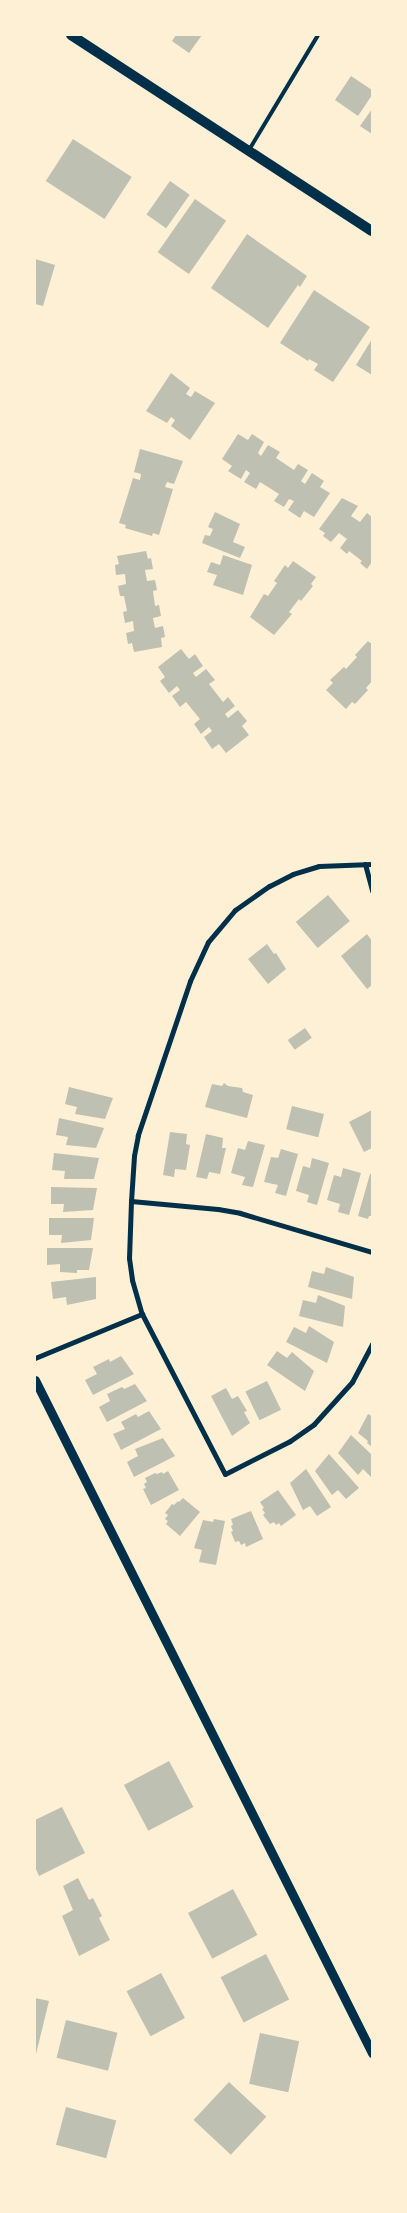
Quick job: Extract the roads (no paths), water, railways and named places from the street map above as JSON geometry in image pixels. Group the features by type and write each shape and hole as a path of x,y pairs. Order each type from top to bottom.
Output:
{"main road":[{"path":"71,35 372,231"}],"street":[{"path":"365,864 372,891"},
{"path":"372,864 319,866 293,874 269,886 235,910 208,942 190,980 145,1112 134,1156 130,1201 129,1258 132,1280 142,1314 225,1474 290,1441 314,1424 352,1382 372,1344"},
{"path":"130,1201 218,1209 262,1219 372,1252"},
{"path":"35,1358 142,1314"},
{"path":"35,1380 372,2053"}],"lane":[{"path":"249,150 318,35"}]}
